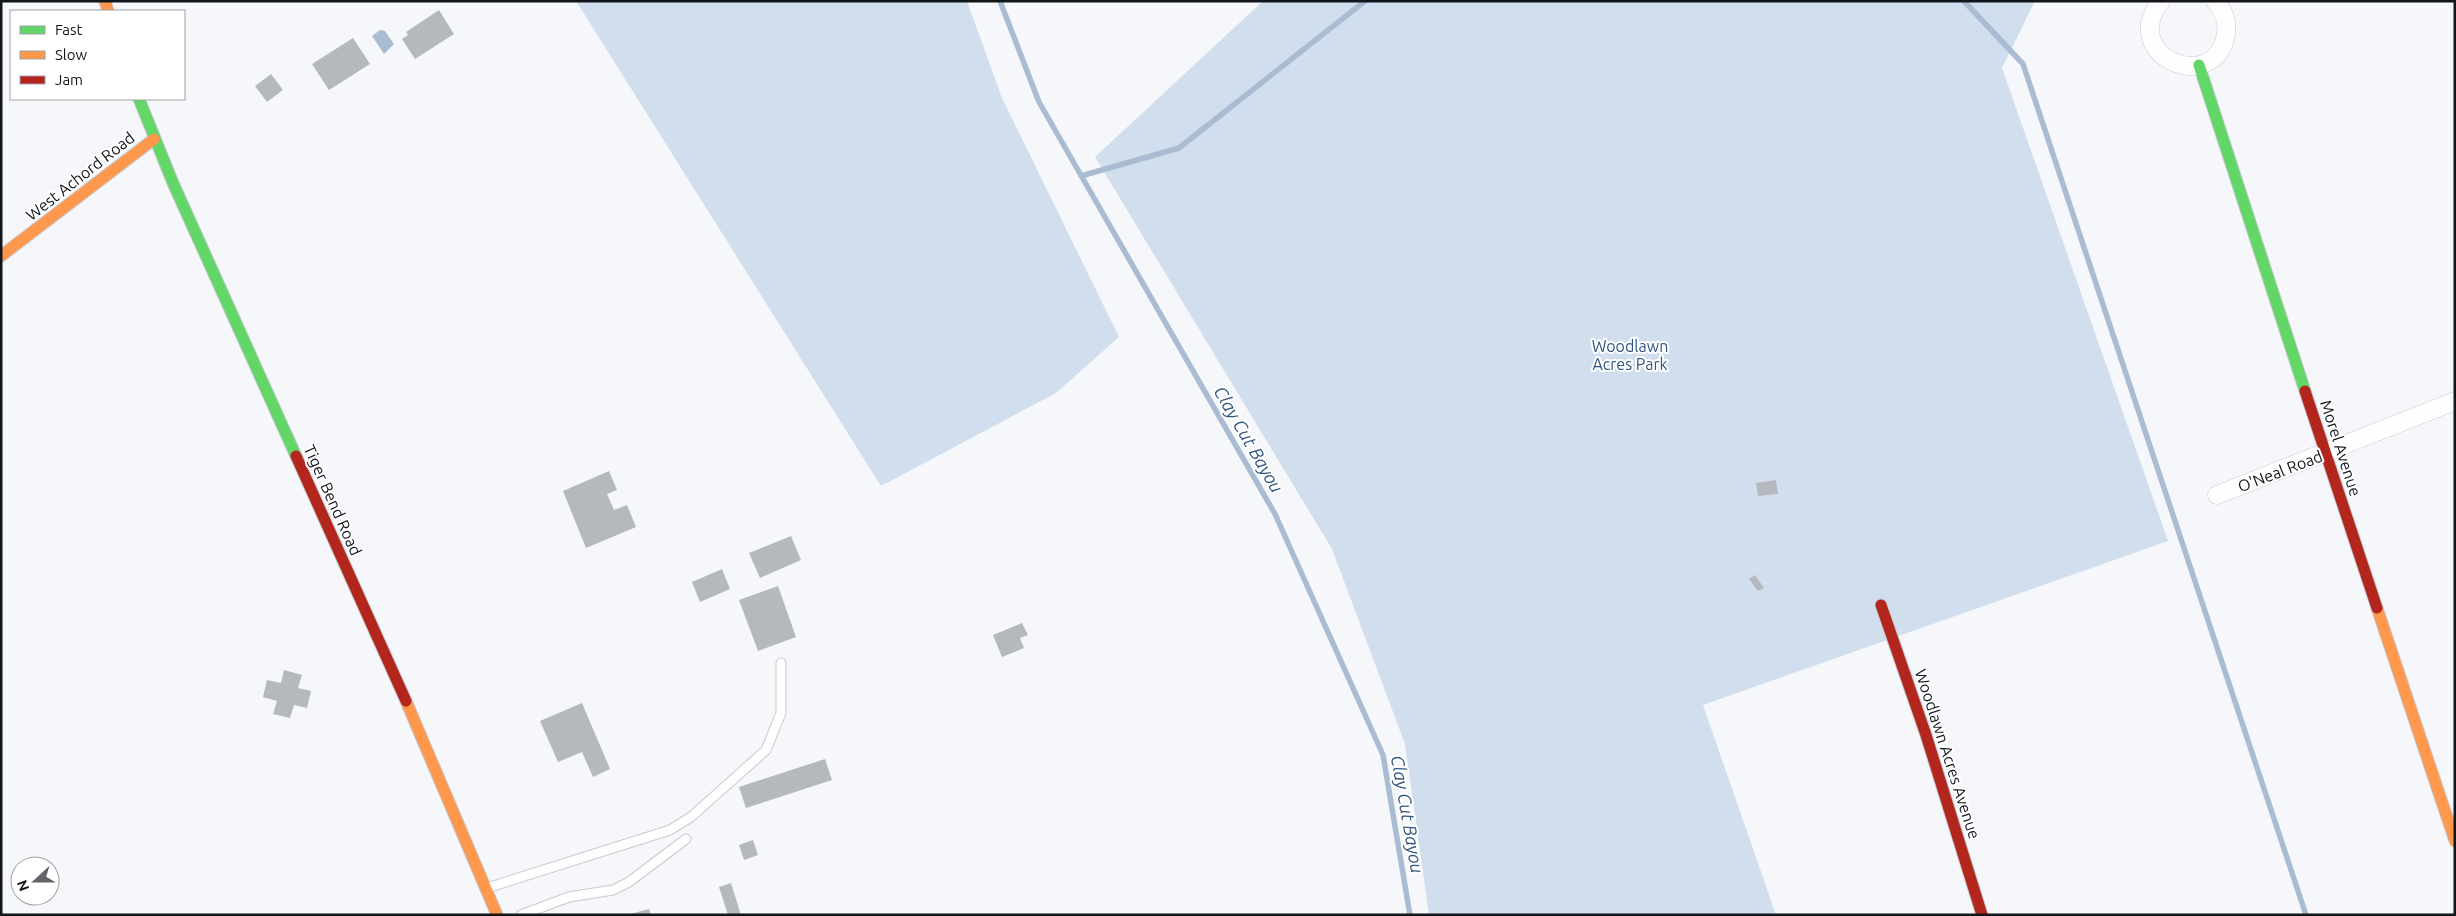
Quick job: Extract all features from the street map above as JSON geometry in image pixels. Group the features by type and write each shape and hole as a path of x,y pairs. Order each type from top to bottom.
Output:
{"street":[{"path":"2161,1 2155,9 2151,22 2151,34 2155,47 2163,57 2174,64 2187,67 2199,65 2215,56 2225,40 2227,28 2225,16 2215,1"},
{"name":"Morel Avenue","path":"2199,65 2325,453 2455,841"},
{"name":"Tiger Bend Road","path":"139,100 154,139 439,774 487,888 496,915"},
{"name":"West Achord Road","path":"1,256 154,139"},
{"name":"O'Neal Road","path":"2216,495 2455,401"},
{"name":"Woodlawn Acres Avenue","path":"1881,605 1926,735 1982,915"}],"lane":[{"path":"487,888 670,830 691,818 766,750 781,713 781,663"},
{"path":"520,915 569,897 613,890 629,882 686,839"}],"green space":[{"path":"576,1 967,1 1002,98 1119,337 1056,393 881,486"},
{"name":"Woodlawn Acres Park","path":"1263,1 2035,1 2002,68 2168,541 1703,705 1776,915 1429,915 1405,744 1332,549 1095,157"}],"shaded area":[{"path":"380,30 385,31 394,44 384,54 372,36"}],"building":[{"path":"439,10 454,34 415,59 402,39 408,35 406,32"},
{"path":"353,38 370,64 329,90 312,64"},
{"path":"271,74 283,90 267,102 255,86"},
{"path":"609,471 617,490 607,494 614,510 627,505 636,527 586,548 563,491"},
{"path":"1776,480 1778,494 1758,496 1756,483"},
{"path":"791,536 801,560 760,578 749,553"},
{"path":"722,569 730,589 700,602 692,582"},
{"path":"1755,575 1764,588 1758,591 1749,579"},
{"path":"778,586 796,637 758,651 739,600"},
{"path":"1022,623 1028,635 1020,638 1024,648 1002,657 993,635"},
{"path":"284,670 302,675 298,688 311,691 307,708 294,705 290,718 273,714 277,701 263,697 267,680 281,683"},
{"path":"582,703 610,769 593,777 582,752 558,762 540,721"},
{"path":"825,759 832,780 746,808 739,787"},
{"path":"753,840 758,855 744,860 739,845"},
{"path":"731,883 741,915 728,915 719,887"},
{"path":"649,909 651,915 630,915 630,914"}],"waterway":[{"name":"Clay Cut Bayou","path":"1000,1 1039,102 1275,514 1383,755 1410,915"},
{"path":"1081,176 1179,148 1365,1"},
{"path":"1964,1 2023,64 2306,915"}],"traffic: fast":[{"path":"2199,65 2305,391"},
{"path":"139,100 173,183 296,456"}],"traffic: slow":[{"path":"105,1 108,10"},
{"path":"1,256 154,139"},
{"path":"2377,608 2455,841"},
{"path":"406,701 497,915"}],"traffic: jam":[{"path":"2305,391 2377,608"},
{"path":"296,456 406,701"},
{"path":"1881,605 1926,735 1982,915"}]}
